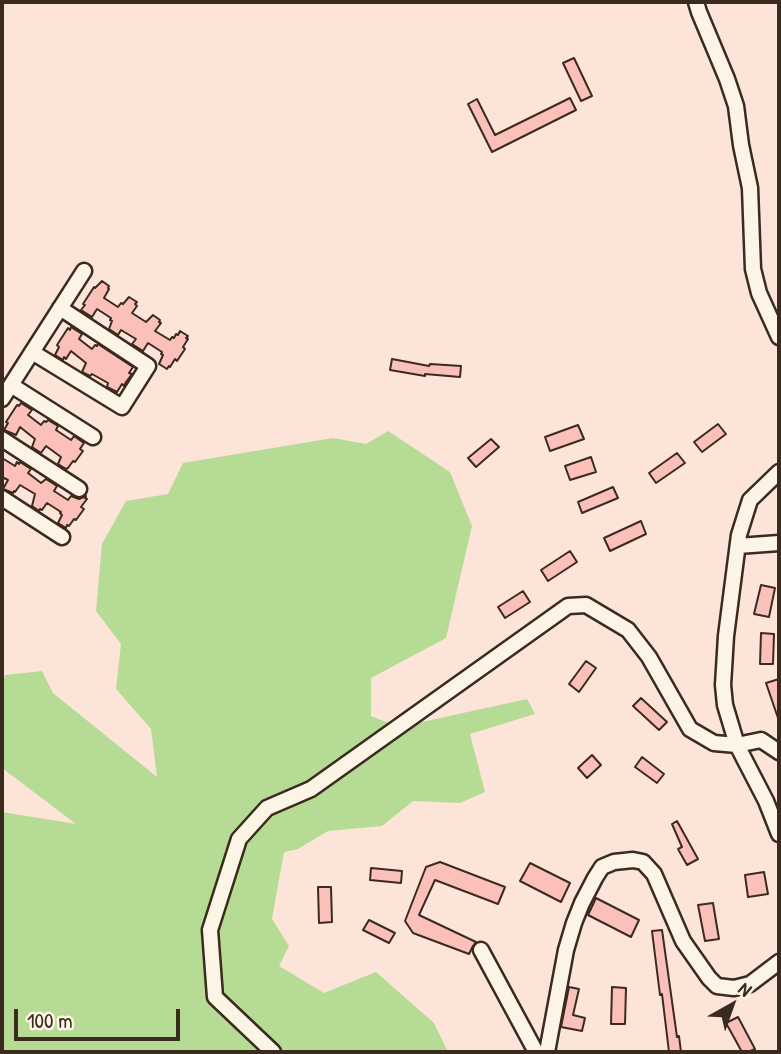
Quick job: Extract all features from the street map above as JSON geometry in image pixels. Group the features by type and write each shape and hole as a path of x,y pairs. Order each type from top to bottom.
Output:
{"street":[{"path":"696,2 736,106 750,188 753,270 759,293 779,337"},
{"path":"2,399 84,271"},
{"path":"32,352 122,407 148,366 60,308"},
{"path":"11,385 93,437"},
{"path":"2,439 79,489"},
{"path":"779,472 750,500 739,535 726,636 723,685 725,705 737,745 766,801 779,834"},
{"path":"2,498 62,537"},
{"path":"738,547 779,542"},
{"path":"273,1052 215,997 210,930 239,839 267,808 311,789 568,606 586,605 628,630 649,657 690,729 714,743 737,745 761,740 779,752"},
{"path":"547,1052 566,950 574,923 602,867 614,862 643,862 654,874 683,941 717,986 734,988 750,984 779,962"},
{"path":"481,950 536,1052"}],"green space":[{"path":"388,431 450,472 472,526 446,638 371,678 371,716 399,727 527,699 535,714 470,734 485,792 460,803 413,801 382,826 328,831 298,849 284,852 272,919 289,946 279,966 324,993 376,972 434,1023 448,1052 2,1052 2,812 76,824 2,768 2,683 5,675 42,671 53,693 157,777 151,729 116,689 121,644 96,611 102,544 126,501 168,494 183,463 333,438 366,444"}],"building":[{"path":"574,58 592,96 581,101 563,63"},
{"path":"570,98 576,110 492,152 468,104 477,99 495,135"},
{"path":"102,281 109,286 104,298 118,307 129,297 137,302 132,313 146,322 153,315 160,320 161,323 155,331 170,340 180,331 188,336 183,347 185,349 177,361 175,359 167,369 159,364 162,352 148,343 143,351 132,344 136,339 121,330 118,335 109,329 111,318 97,309 92,317 81,310 94,287"},
{"path":"71,327 82,334 79,339 92,349 98,344 133,367 129,373 132,374 117,392 107,387 108,383 82,372 86,363 71,351 63,360 55,355 59,347 57,345"},
{"path":"392,359 429,366 461,366 460,377 425,376 390,370"},
{"path":"21,403 32,410 28,415 41,425 48,420 58,426 56,430 71,440 74,436 84,443 80,449 83,451 68,468 58,464 61,457 46,446 41,453 32,447 35,439 20,427 16,435 4,430 8,423 6,422"},
{"path":"718,424 726,434 702,452 694,442"},
{"path":"578,425 584,439 550,451 545,437"},
{"path":"491,439 499,447 476,467 468,458"},
{"path":"677,453 685,463 656,483 649,473"},
{"path":"591,457 596,472 570,480 565,466"},
{"path":"2,458 15,466 20,462 31,469 28,473 41,483 46,479 57,486 54,491 68,500 71,496 79,499 86,496 87,499 81,507 84,509 66,528 58,523 61,512 47,503 39,511 32,506 35,494 20,485 13,493 3,489 8,480 2,477"},
{"path":"613,487 618,498 582,513 578,502"},
{"path":"641,521 646,534 610,551 604,538"},
{"path":"570,551 577,562 548,581 541,570"},
{"path":"761,585 775,588 769,617 754,614"},
{"path":"523,591 530,602 505,618 498,607"},
{"path":"761,633 774,634 773,664 760,664"},
{"path":"586,661 596,668 579,692 569,684"},
{"path":"779,679 779,717 778,718 766,683"},
{"path":"641,698 667,722 659,730 633,706"},
{"path":"592,755 601,765 587,778 578,768"},
{"path":"642,757 664,774 657,783 635,767"},
{"path":"677,821 698,859 687,865 678,849 682,847 672,824"},
{"path":"440,862 505,887 498,904 435,880 419,915 476,942 469,954 413,933 405,921 426,867"},
{"path":"530,863 570,883 561,902 520,881"},
{"path":"371,868 402,871 401,883 370,880"},
{"path":"764,872 768,894 748,897 745,875"},
{"path":"318,887 331,887 332,922 319,923"},
{"path":"596,898 639,920 631,937 588,915"},
{"path":"713,903 719,939 705,941 698,905"},
{"path":"369,920 395,933 389,943 363,930"},
{"path":"662,930 681,1052 669,1052 662,994 660,995 652,931"},
{"path":"569,987 579,989 573,1015 585,1018 582,1031 561,1027"},
{"path":"612,987 626,988 625,1024 611,1024"},
{"path":"738,1017 755,1049 748,1052 742,1052 726,1023"}]}
